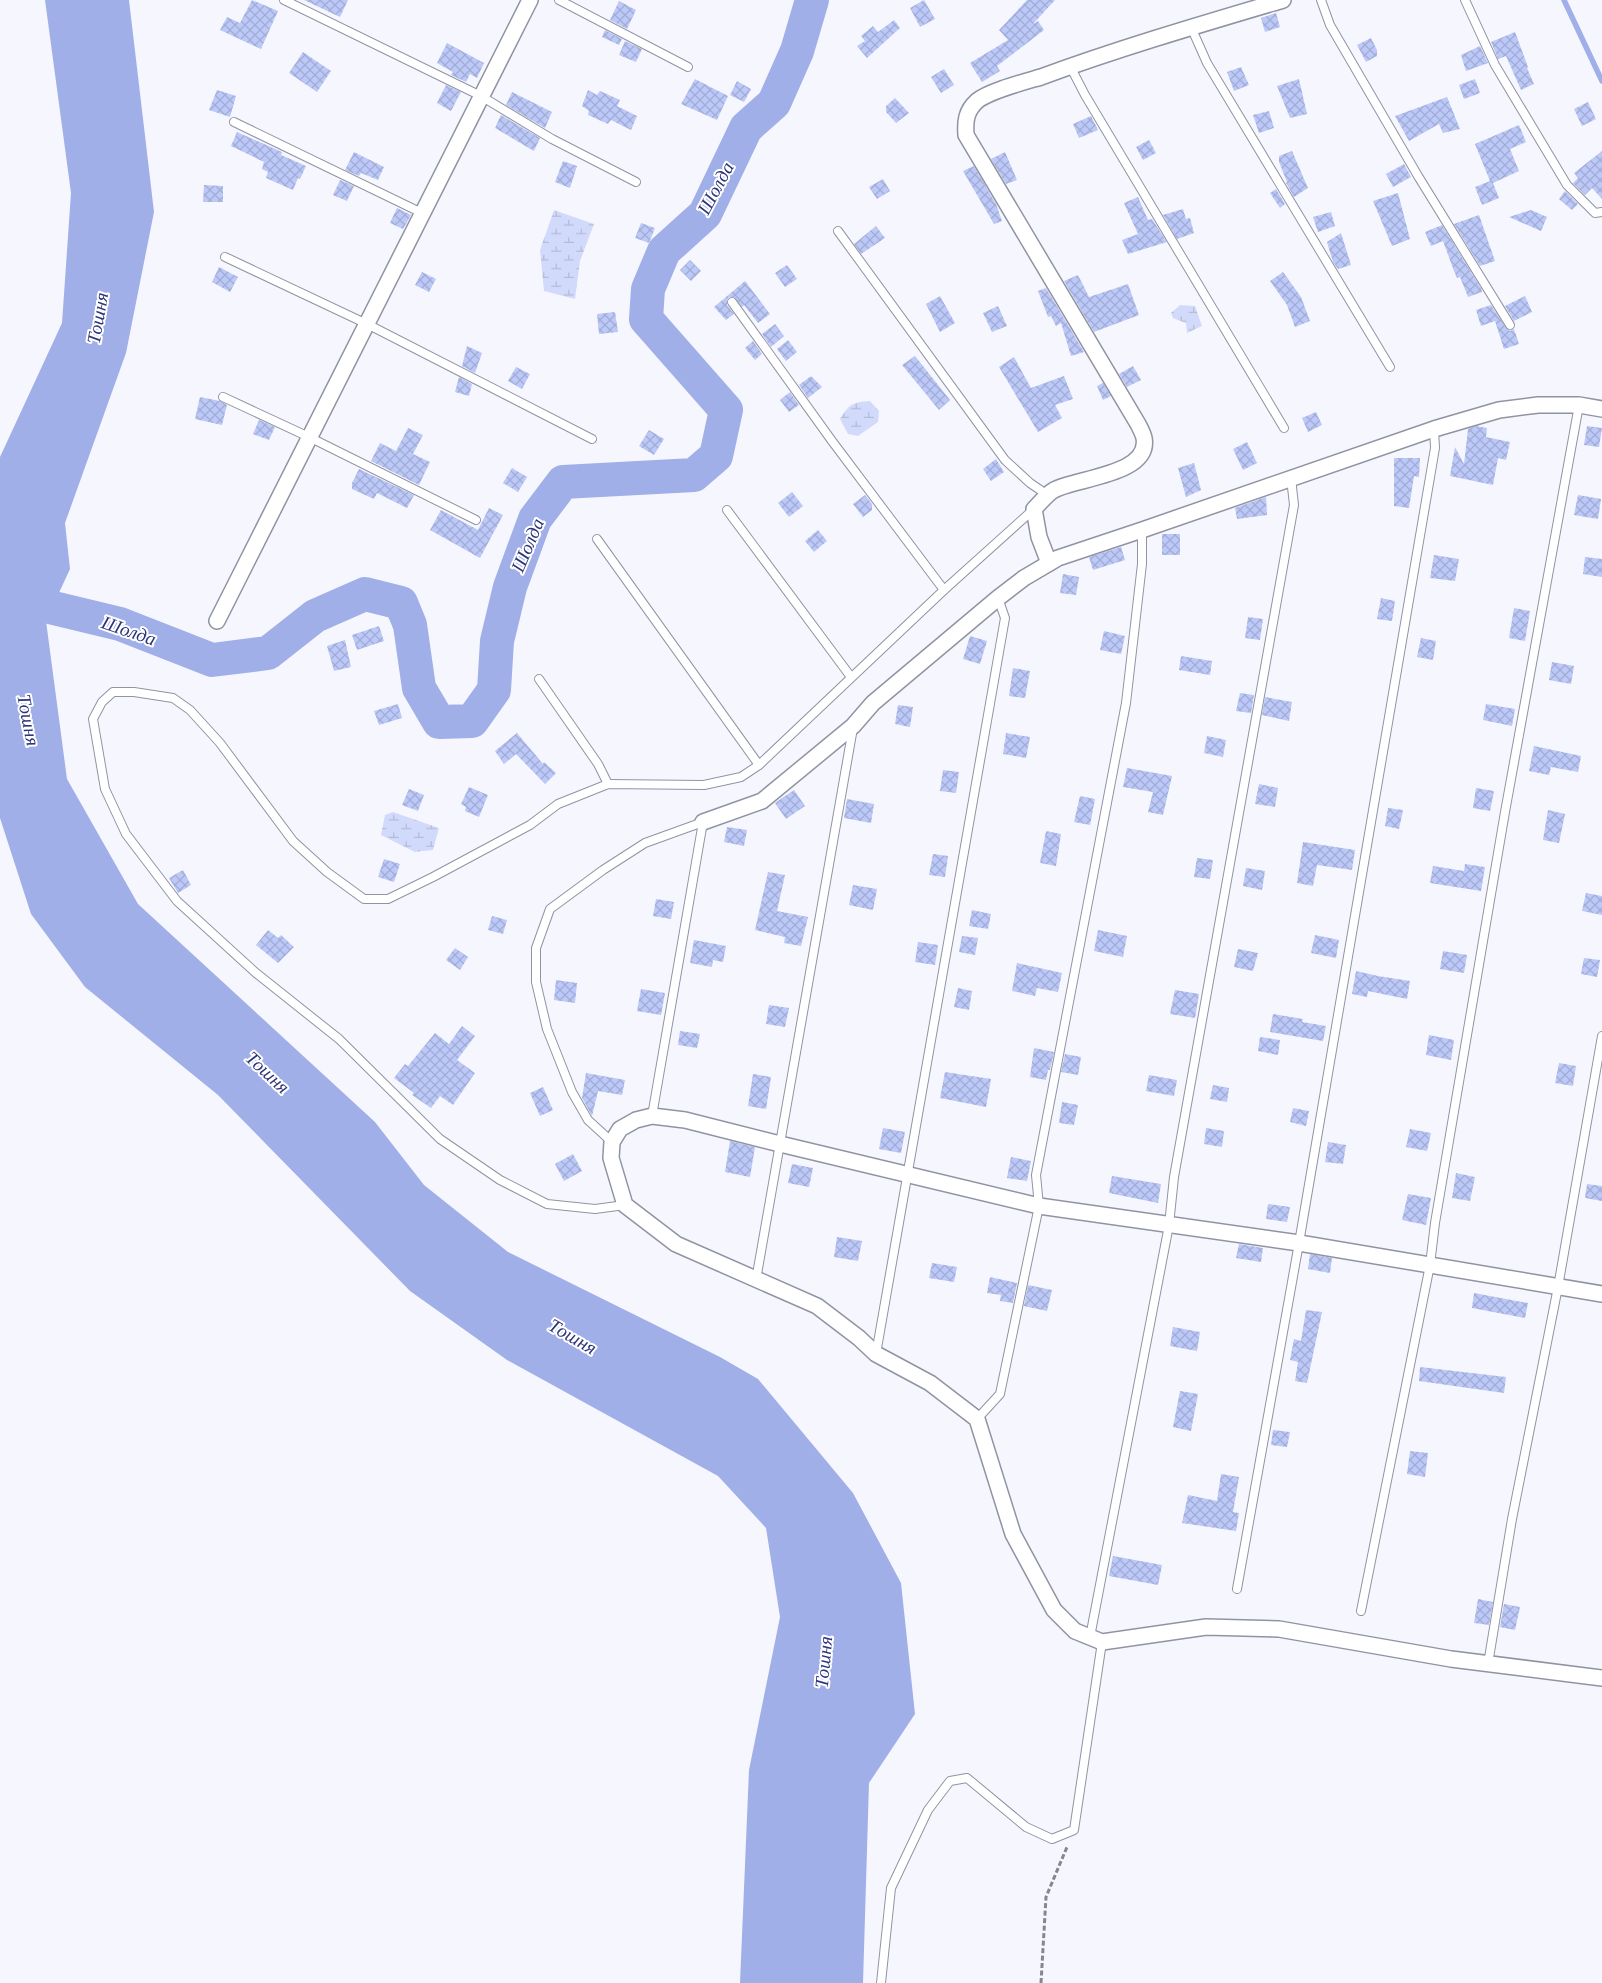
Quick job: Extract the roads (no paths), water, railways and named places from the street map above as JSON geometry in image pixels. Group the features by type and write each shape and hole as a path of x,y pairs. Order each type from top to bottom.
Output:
{"street":[{"path":"217,621 530,0"},
{"path":"1049,563 1039,537 1034,509 1054,490 1117,472 1133,462 1142,452 1144,439 1138,424 966,135 965,123 968,111 978,100 1070,66 1283,0"},
{"path":"703,822 762,801 853,726 873,703 998,598 1024,578 1058,558 1434,429 1499,410 1538,405 1579,405 1602,409"},
{"path":"1602,1294 1299,1242 1039,1206 685,1120 652,1116 636,1120 620,1129 612,1142 611,1158 625,1205 676,1244 817,1306 859,1338 876,1354 930,1383 977,1419 1013,1534 1054,1610 1075,1631 1096,1640 1206,1627 1279,1629 1451,1659 1602,1678"}],"lane":[{"path":"284,0 481,96 552,139 636,182"},
{"path":"559,0 688,67"},
{"path":"1321,0 1330,25 1418,176 1510,325"},
{"path":"1469,1 1495,65 1567,185 1595,212 1602,212"},
{"path":"1191,27 1207,63 1390,367"},
{"path":"1070,66 1085,95 1284,428"},
{"path":"234,122 422,213"},
{"path":"838,231 1005,460 1030,483 1048,496"},
{"path":"225,257 366,324 592,439"},
{"path":"732,302 832,441 944,590"},
{"path":"223,397 310,437 476,520"},
{"path":"1361,1611 1430,1265 1435,1223 1503,822 1579,405"},
{"path":"1237,1589 1299,1242 1433,458 1434,429"},
{"path":"881,1983 891,1888 928,1810 950,1781 967,1778 1026,1827 1052,1839 1074,1830 1096,1640 1169,1225 1174,1177 1294,505 1291,478"},
{"path":"625,1205 595,1209 547,1204 492,1175 440,1140 339,1039 256,973 177,901 126,834 105,789 93,719 102,702 113,692 134,692 173,698 190,710 220,744 293,841 326,872 364,899 388,898 424,882 530,825 558,804 608,784 704,785 740,777 759,764 944,590 1034,509"},
{"path":"727,510 851,677"},
{"path":"977,1419 1000,1394 1039,1206 1036,1175 1126,703 1142,564 1142,530"},
{"path":"597,539 759,764"},
{"path":"876,1354 1005,618 998,598"},
{"path":"539,679 598,764 608,784"},
{"path":"756,1280 853,726"},
{"path":"612,1142 588,1120 572,1092 550,1038 536,982 536,948 550,909 603,870 645,843 703,822 652,1116"},
{"path":"1488,1664 1512,1519 1558,1287 1602,1036"}],"water":[{"name":"Тошня","path":"45,0 129,0 154,212 126,353 65,523 70,569 46,621 67,779 138,904 375,1122 424,1185 508,1252 720,1357 758,1379 853,1493 901,1583 915,1714 869,1783 863,1983 740,1983 749,1770 780,1617 766,1528 718,1476 507,1360 410,1291 218,1095 85,987 31,914 0,818 0,457 62,323 71,193"}],"waterway":[{"name":"Шолда","path":"8,597 120,624 212,660 268,653 315,616 365,594 401,603 410,625 419,688 439,722 472,721 494,690 497,641 510,587 535,519 563,482 694,475 716,456 726,410 646,319 648,289 664,251 705,214 746,128 774,103 797,51 812,0"},
{"name":"Шолда","path":"1564,0 1602,81"}]}
